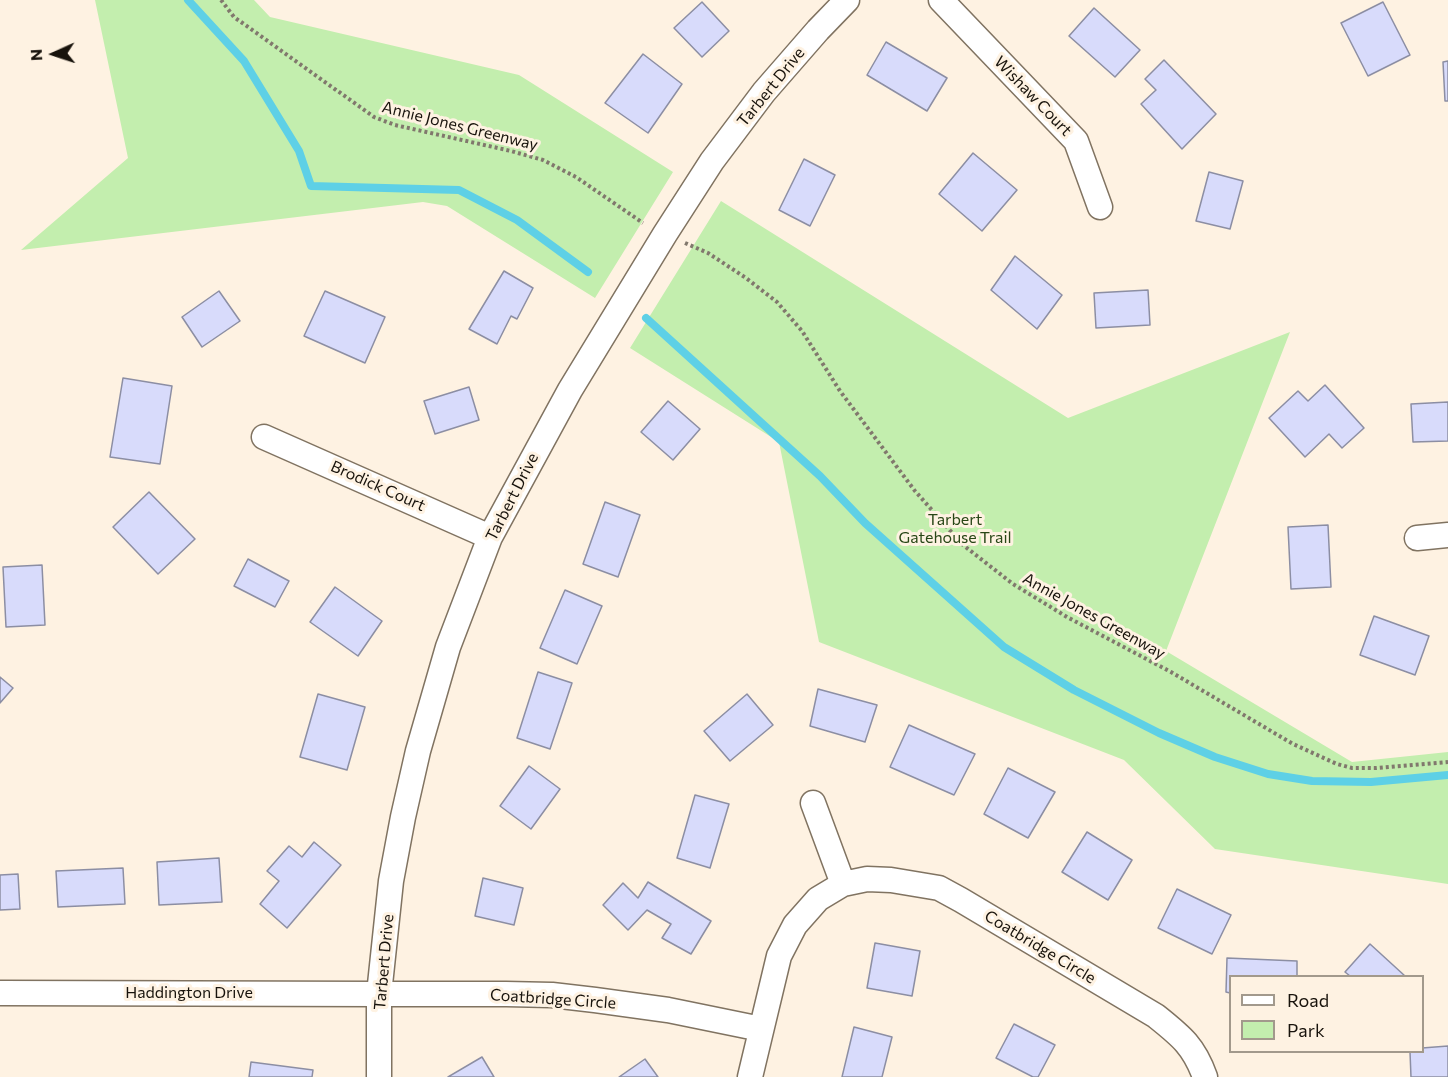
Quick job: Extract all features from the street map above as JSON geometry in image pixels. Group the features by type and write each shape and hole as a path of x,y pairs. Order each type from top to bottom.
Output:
{"street":[{"name":"Tarbert Drive","path":"379,1077 379,994 391,881 403,818 418,751 448,647 490,537 570,390 706,170 765,92 847,0"},
{"name":"Wishaw Court","path":"941,0 1076,141 1100,207"},
{"name":"Brodick Court","path":"264,436 490,537"},
{"path":"1417,538 1448,535"},
{"path":"813,803 843,884"},
{"name":"Coatbridge Circle","path":"750,1077 779,956 795,925 818,899 843,884 867,879 891,880 939,888 962,900 1156,1016 1181,1036 1199,1060 1205,1077"},
{"name":"Haddington Drive","path":"0,993 379,994"},
{"name":"Coatbridge Circle","path":"379,994 552,995 668,1010 761,1029"}],"path":[{"name":"Annie Jones Greenway","path":"221,0 234,17 374,117 543,160 576,177 643,223"},
{"name":"Annie Jones Greenway","path":"679,241 708,254 746,278 777,302 802,331 840,391 915,491 963,545 1013,584 1066,617 1171,672 1293,744 1336,764 1352,768 1376,768 1448,762"}],"green space":[{"path":"95,0 254,0 270,17 519,75 673,172 595,298 447,206 423,202 21,250 128,158"},
{"name":"Tarbert Gatehouse Trail","path":"721,201 1068,418 1290,332 1166,651 1352,762 1448,752 1448,884 1215,849 1124,760 819,642 779,442 630,348"}],"building":[{"path":"702,2 729,31 702,57 674,28"},
{"path":"1383,2 1410,55 1368,76 1341,23"},
{"path":"1094,8 1140,50 1115,77 1069,36"},
{"path":"886,42 947,78 927,111 867,75"},
{"path":"643,54 682,84 648,133 605,103"},
{"path":"1164,60 1216,114 1182,149 1141,104 1156,90 1145,79"},
{"path":"1448,61 1448,101 1445,101 1443,62"},
{"path":"973,153 1017,190 982,231 939,194"},
{"path":"804,159 835,175 810,226 779,210"},
{"path":"1209,172 1243,181 1230,229 1196,221"},
{"path":"1015,256 1062,295 1037,329 991,290"},
{"path":"504,271 533,288 517,319 511,316 497,344 469,329"},
{"path":"1148,290 1150,325 1096,328 1094,293"},
{"path":"219,291 240,321 202,347 182,317"},
{"path":"325,291 385,317 365,363 304,336"},
{"path":"123,378 172,386 160,464 110,457"},
{"path":"1325,385 1364,428 1342,448 1329,434 1305,457 1269,418 1298,391 1308,401"},
{"path":"469,387 479,420 435,434 424,401"},
{"path":"668,401 700,429 673,460 641,432"},
{"path":"1448,402 1448,441 1413,442 1411,404"},
{"path":"149,492 195,539 158,574 113,527"},
{"path":"605,502 640,515 618,577 583,564"},
{"path":"1328,525 1331,587 1291,589 1288,527"},
{"path":"248,559 289,581 275,607 234,586"},
{"path":"42,565 45,625 6,627 3,567"},
{"path":"335,587 382,621 358,656 310,622"},
{"path":"565,590 602,606 577,664 540,648"},
{"path":"1374,616 1429,636 1415,675 1360,655"},
{"path":"538,672 572,683 550,749 517,738"},
{"path":"0,677 13,688 0,703"},
{"path":"818,689 877,705 865,742 810,726"},
{"path":"318,694 365,707 347,770 300,757"},
{"path":"747,694 773,725 730,761 704,731"},
{"path":"909,725 975,754 954,795 890,767"},
{"path":"529,766 560,789 531,829 500,806"},
{"path":"1008,768 1055,792 1028,838 984,814"},
{"path":"695,795 729,804 710,868 677,858"},
{"path":"1087,832 1132,860 1108,900 1062,872"},
{"path":"314,842 341,865 287,928 260,904 279,881 267,871 289,846 302,857"},
{"path":"219,858 222,902 159,905 157,862"},
{"path":"123,868 125,904 58,907 56,871"},
{"path":"18,874 20,909 0,910 0,875"},
{"path":"483,878 523,888 514,925 475,916"},
{"path":"648,882 711,921 691,954 662,938 671,924 647,910 628,930 603,905 623,883 638,898"},
{"path":"1177,889 1231,915 1212,954 1158,928"},
{"path":"875,943 920,951 912,996 867,988"},
{"path":"1370,944 1404,975 1349,975 1345,972"},
{"path":"1227,958 1297,961 1297,975 1229,975 1229,993 1226,992"},
{"path":"1014,1024 1055,1045 1038,1077 1033,1077 996,1058"},
{"path":"854,1027 892,1037 882,1077 842,1077"},
{"path":"1448,1046 1448,1077 1411,1077 1410,1053 1424,1053 1424,1048"},
{"path":"482,1057 494,1077 448,1077"},
{"path":"645,1059 658,1077 619,1077"},
{"path":"251,1062 313,1070 312,1077 249,1077"}],"waterway":[{"path":"188,0 244,61 299,151 311,186 459,190 517,220 588,272"},
{"path":"646,318 820,476 865,523 1004,647 1074,690 1159,733 1215,757 1268,774 1312,781 1371,782 1448,775"}]}
